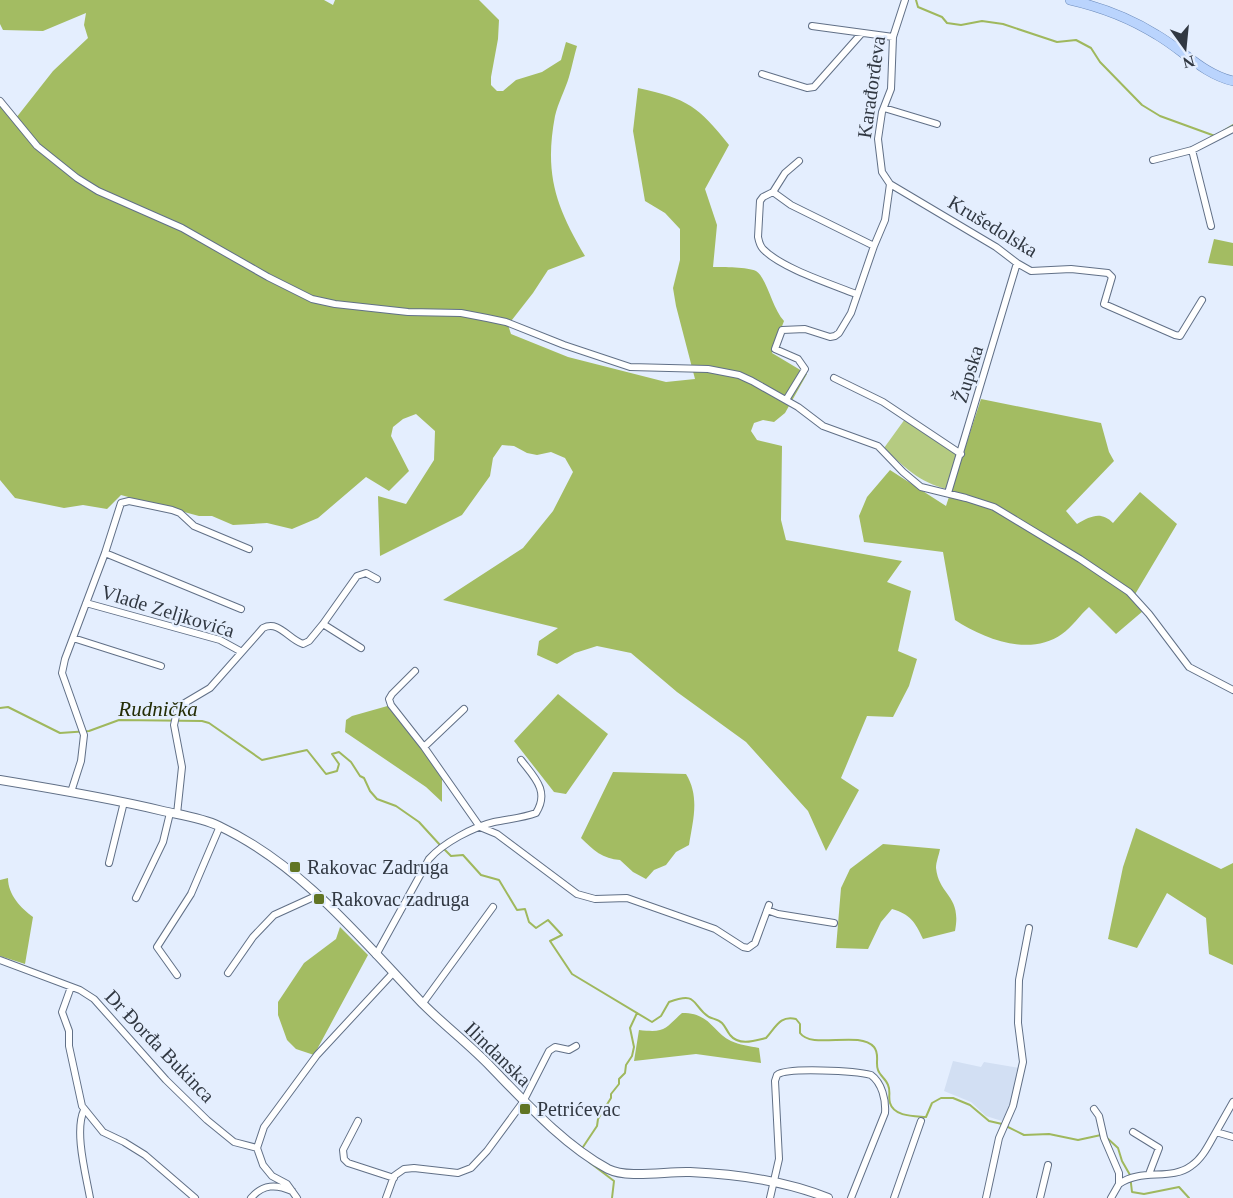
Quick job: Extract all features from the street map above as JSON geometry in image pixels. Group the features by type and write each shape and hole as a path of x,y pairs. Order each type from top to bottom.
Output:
{"main road":[{"path":"1070,0 1124,17 1159,36 1218,78 1233,81"}],"street":[{"name":"Karađorđeva","path":"891,184 882,172 878,140 884,108 891,89 893,37 905,0"},
{"path":"812,26 893,37"},
{"path":"762,74 807,88 814,87 861,34"},
{"path":"0,101 38,146 77,178 98,191 182,228 312,299 398,311 460,313 506,322 564,345 630,367 708,369 739,375 786,400 823,426 878,446 921,487 994,507 1080,559 1122,587 1149,614 1189,667 1233,690"},
{"path":"884,108 938,124"},
{"path":"1153,160 1191,150 1233,129"},
{"path":"1191,150 1211,226"},
{"path":"799,161 785,173 773,192 760,201 758,237 762,248 793,268 856,294"},
{"path":"786,400 805,369 798,359 775,349 782,330 805,328 830,337 835,336 851,313 856,294 885,220 891,184"},
{"name":"Krušedolska","path":"891,184 996,247 1031,271 1071,269 1108,273 1112,277 1104,304 1180,336 1202,300"},
{"path":"773,192 791,205 874,246"},
{"name":"Župska","path":"948,493 1017,263"},
{"path":"834,378 883,402 961,454"},
{"name":"Vlade Zeljkovića","path":"71,792 81,761 84,732 62,673 121,503 129,501 172,510 180,513 194,526 249,549"},
{"name":"Vlade Zeljkovića","path":"105,552 242,609"},
{"path":"136,898 174,814 182,767 174,725 178,708 210,688 240,651 263,628 270,624 275,625 303,644 309,641 323,624 357,576 366,573 377,579"},
{"name":"Vlade Zeljkovića","path":"86,603 220,640 240,651"},
{"path":"323,624 361,648"},
{"path":"73,638 161,666"},
{"path":"415,671 392,694 389,699 391,705 424,747 480,827 497,834 577,894 603,899 627,898 715,928 744,947 752,947 755,943 768,908 778,914 834,923"},
{"path":"424,747 464,709"},
{"path":"376,955 429,859 437,850 444,844 480,827 536,813 542,804 542,795 537,780 521,760"},
{"name":"Ilindanska","path":"0,780 124,802 220,826 283,866 318,895 393,973 489,1065 524,1102 581,1151 609,1170 622,1174 689,1172 723,1175 773,1182 828,1198"},
{"path":"109,863 124,802"},
{"path":"177,975 157,947 191,894 220,826"},
{"path":"228,973 253,937 274,915 318,895"},
{"path":"423,1003 493,907"},
{"path":"986,1198 999,1138 1013,1106 1023,1062 1018,1023 1019,980 1029,928"},
{"name":"Dr Đorđa Bukinca","path":"0,960 71,987 94,999 166,1080 215,1126 234,1142 257,1148"},
{"path":"297,1198 287,1184 266,1171 257,1148 258,1141 264,1127 317,1055 393,973"},
{"path":"71,987 62,1012 69,1031 69,1046 84,1110 103,1132 145,1155 195,1198"},
{"path":"386,1198 398,1172 409,1168 454,1173 466,1170 487,1151 524,1102 549,1051 555,1047 566,1050 576,1046"},
{"path":"770,1198 779,1159 777,1075 783,1071 841,1070 872,1075 879,1082 886,1110 850,1198"},
{"path":"1111,1198 1119,1184 1131,1178 1178,1172 1192,1166 1202,1155 1233,1102"},
{"path":"1094,1109 1099,1116 1101,1130 1117,1166 1119,1184"},
{"path":"84,1110 80,1118 80,1131 90,1198"},
{"path":"358,1121 343,1150 344,1159 348,1163 394,1178"},
{"path":"894,1198 921,1121"},
{"path":"1132,1132 1159,1148 1149,1174"},
{"path":"1216,1132 1233,1137"},
{"path":"1040,1198 1048,1165"},
{"path":"251,1198 264,1187 280,1186 292,1191"}],"shaded area":[{"path":"953,1061 981,1067 984,1062 1020,1068 1008,1112 1002,1121 986,1116 971,1102 944,1091"}],"green space":[{"path":"0,0 324,0 333,5 335,0 479,0 499,20 491,77 491,85 497,91 503,91 516,80 542,72 561,60 566,42 577,46 555,116 551,155 552,173 560,205 585,256 548,270 508,325 511,334 568,357 666,382 695,379 673,288 680,260 680,229 665,213 645,201 633,131 638,88 681,101 709,121 729,145 705,189 717,225 713,267 747,269 756,271 760,275 784,321 772,353 807,374 785,413 774,422 763,420 754,423 751,431 757,440 782,446 781,520 786,540 902,561 887,582 911,591 898,651 917,659 909,686 893,717 867,716 841,778 859,790 826,851 808,811 746,742 677,692 631,653 597,646 575,653 557,664 537,655 539,641 558,628 443,600 523,548 553,511 573,472 565,458 551,452 537,455 514,446 502,445 493,458 490,476 462,515 380,556 378,496 406,504 434,460 435,431 416,414 403,419 393,427 391,436 409,471 389,491 366,477 318,518 292,529 267,523 233,525 212,516 199,516 121,495 107,509 83,505 64,508 15,498 0,480 0,97 16,118 53,71 88,38 84,25 86,13 43,31 3,30 0,24"},
{"path":"1214,239 1233,243 1233,266 1208,263"},
{"path":"981,399 1101,423 1109,452 1114,461 1066,511 1077,524 1096,516 1109,519 1113,523 1140,492 1177,524 1134,596 1143,611 1116,634 1089,607 1066,631 1049,641 1022,645 993,639 955,620 943,552 864,542 859,516 867,497 890,470 946,506"},
{"path":"905,419 958,455 947,489 920,478 884,448"},
{"path":"558,694 608,734 566,794 554,792 514,741"},
{"path":"391,705 442,773 442,802 426,787 345,732 346,720 352,716"},
{"path":"613,772 686,774 693,791 694,818 689,845 676,852 666,865 654,870 646,879 633,872 620,860 608,858 599,853 581,838"},
{"path":"1136,828 1221,869 1233,863 1233,965 1209,954 1206,918 1167,893 1137,948 1108,939 1123,867"},
{"path":"883,844 940,849 936,868 941,885 953,903 956,919 955,931 923,939 911,920 903,913 892,909 881,922 868,949 836,948 841,888 850,869"},
{"path":"8,878 13,895 33,917 25,964 0,956 0,880"},
{"path":"340,927 368,955 314,1055 296,1049 287,1040 278,1015 278,1002 304,963 336,939"},
{"path":"682,1013 705,1019 731,1041 759,1048 761,1063 696,1054 634,1061 639,1030 664,1029"}],"waterway":[{"path":"916,0 918,7 942,17 947,23 961,25 982,21 1003,24 1057,42 1076,40 1091,48 1100,62 1142,105 1160,116 1215,136"},
{"path":"1223,131 1233,125"},
{"name":"Rudnička","path":"0,708 8,707 60,733 89,731 119,720 202,721 209,723 262,760 307,750 326,774 337,771 339,764 332,754 339,752 364,778 377,799 396,806 419,822 440,845"},
{"name":"Rudnička","path":"444,849 451,856 463,855 481,875 499,880 517,910 525,909 529,922 536,928 548,920 562,935 550,941 572,974 652,1022 661,1016 669,1002 685,998 694,1001 703,1012 720,1022 730,1035 742,1042 766,1038 782,1020 796,1019 800,1024 800,1033 806,1038 858,1040 874,1047 877,1053 878,1070 889,1087 890,1103 892,1108 900,1113 926,1117 932,1103 941,1098 953,1098 970,1105 989,1121 1002,1124 1024,1135 1049,1134 1078,1140 1101,1135"},
{"path":"581,1150 597,1126 598,1119 619,1084 619,1079 625,1073 626,1065 632,1056 634,1047 630,1028 637,1013"},
{"name":"Rudnička","path":"1106,1137 1118,1148 1130,1175 1132,1192 1144,1194 1179,1187 1189,1198"},
{"path":"589,1162 614,1181 612,1198"}],"place":[{"name":"Rakovac Zadruga","path":"295,867"},
{"name":"Rakovac zadruga","path":"319,899"},
{"name":"Petrićevac","path":"525,1109"}]}
